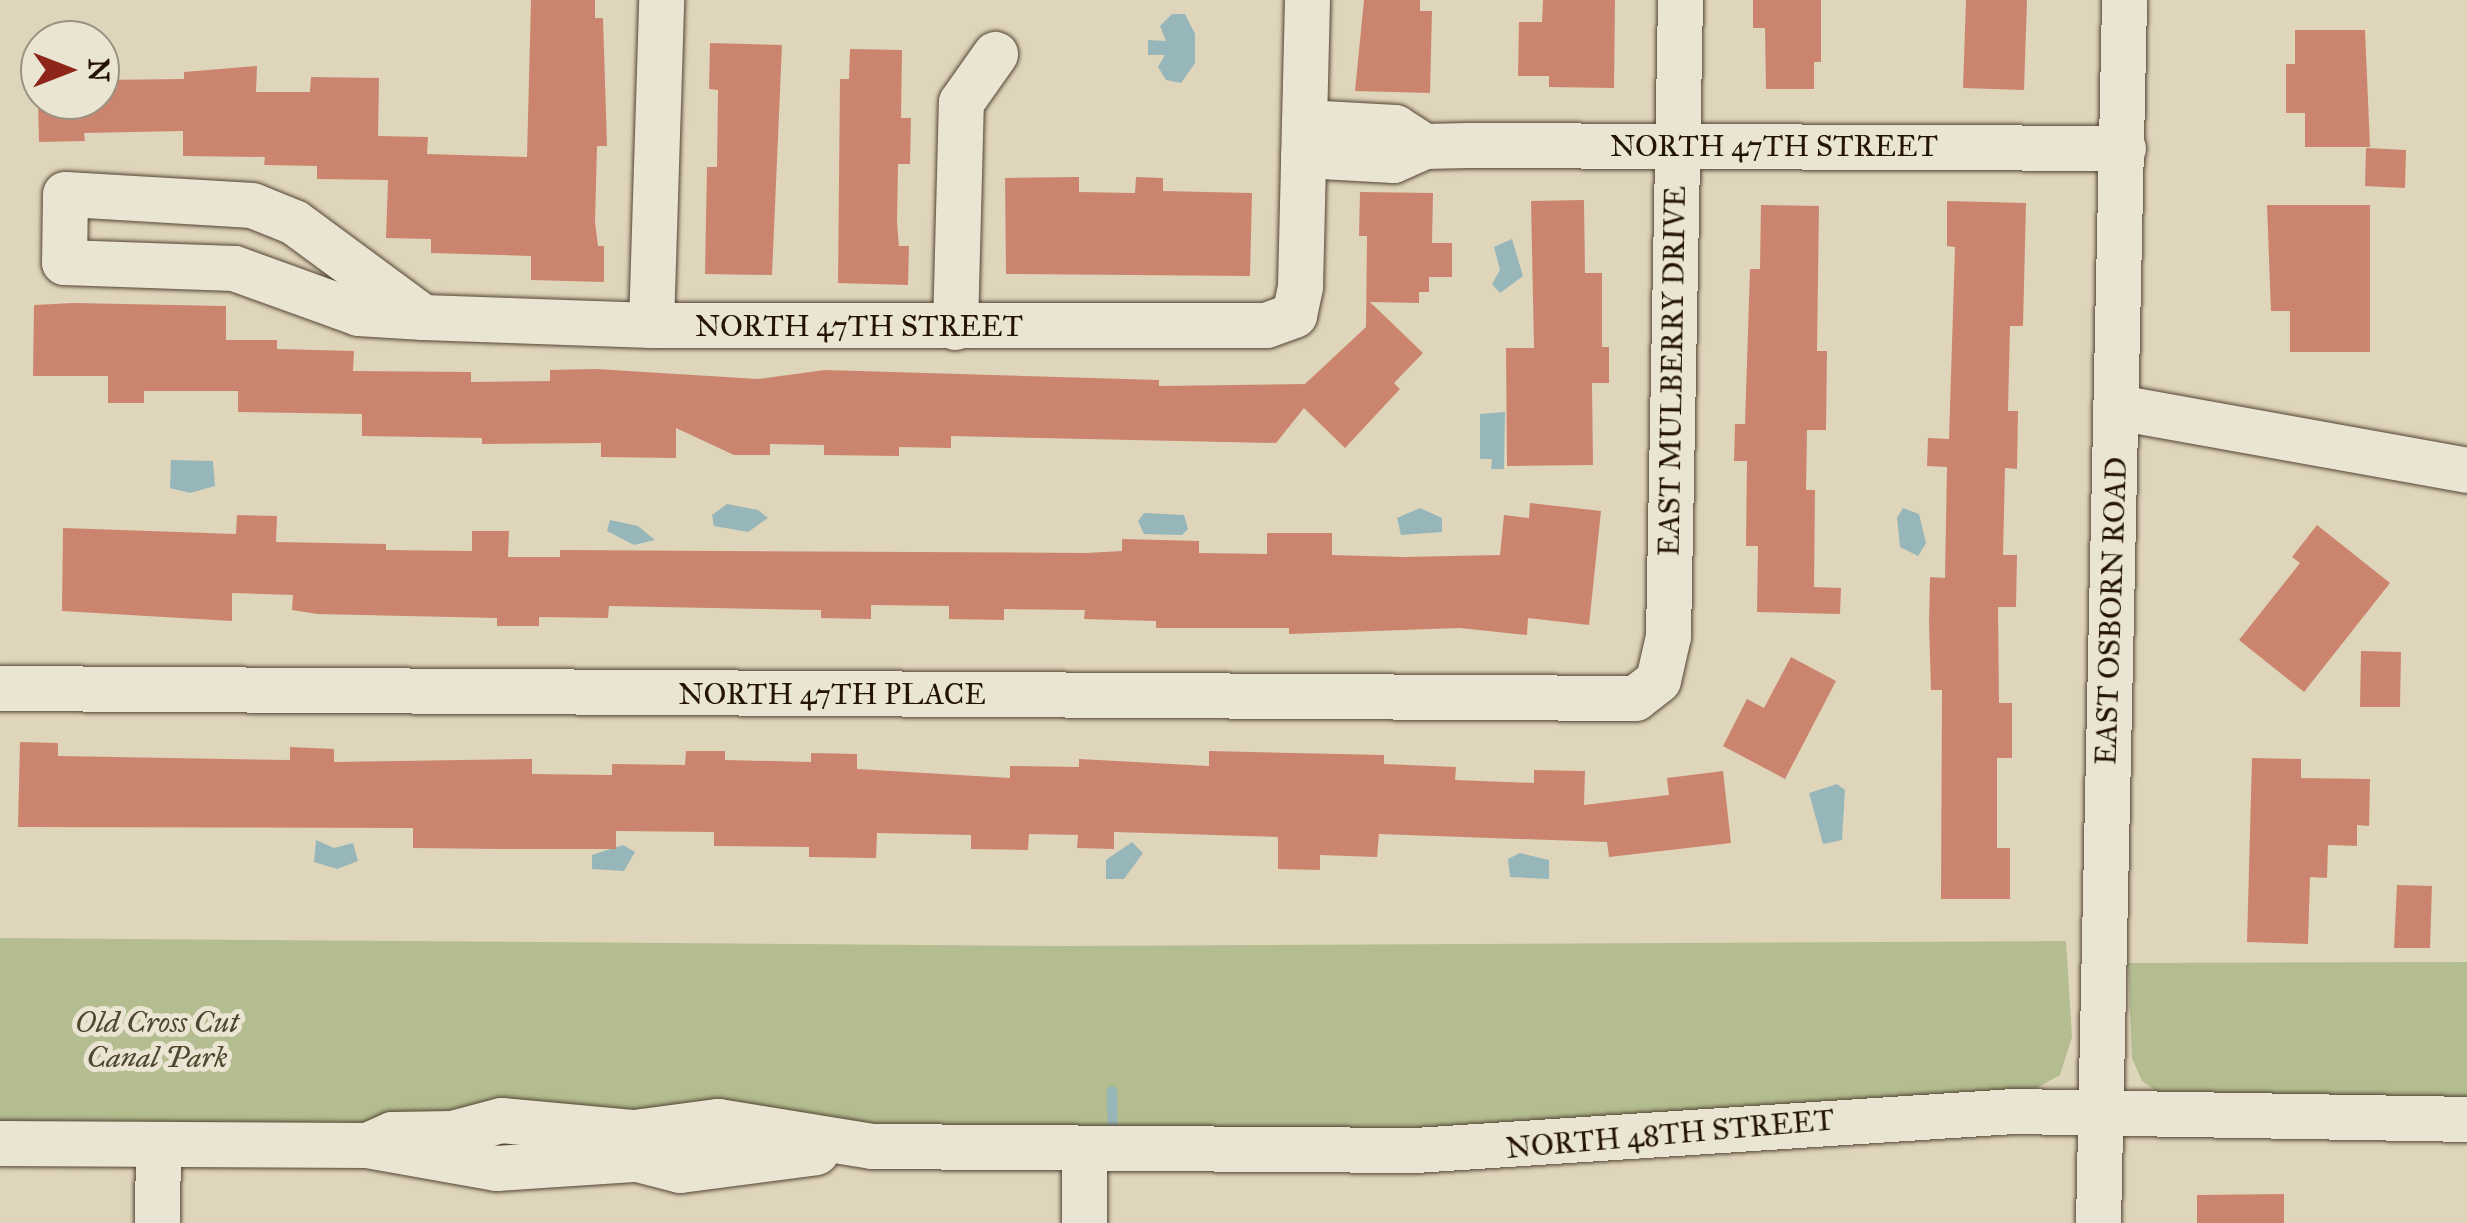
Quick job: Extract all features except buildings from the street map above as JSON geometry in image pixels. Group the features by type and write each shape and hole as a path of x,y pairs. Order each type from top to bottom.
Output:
{"street":[{"path":"651,325 660,0"},
{"path":"1304,139 1307,0"},
{"name":"EAST MULBERRY DRIVE","path":"1658,680 1668,636 1680,0"},
{"name":"EAST OSBORN ROAD","path":"2098,1223 2124,0"},
{"path":"954,327 962,102 995,54"},
{"name":"NORTH 47TH STREET","path":"423,317 294,222 252,204 65,194 64,262 234,268 358,313 423,317 651,325 1266,325 1294,316 1304,139 1396,127 1424,146 2123,148"},
{"path":"2117,407 2467,470"},
{"name":"NORTH 47TH PLACE","path":"0,688 1635,698 1658,680"},
{"name":"NORTH 48TH STREET","path":"0,1143 367,1145 392,1134 539,1120 574,1132 619,1132 718,1121 872,1146 1546,1146 1829,1121 2099,1110 2467,1119"},
{"path":"158,1144 158,1223"},
{"path":"1084,1149 1084,1223"}],"green space":[{"name":"Old Cross Cut Canal Park","path":"0,938 1065,946 2066,941 2072,1037 2060,1075 2035,1089 1543,1129 453,1127 0,1137"},
{"path":"2467,962 2467,1099 2161,1094 2142,1081 2132,1058 2128,963"}],"water":[{"path":"1172,14 1185,14 1195,34 1195,63 1181,83 1166,80 1158,67 1165,55 1148,55 1148,40 1166,41 1160,26"},
{"path":"1512,239 1523,276 1500,293 1492,284 1500,270 1494,247"},
{"path":"1505,412 1504,469 1491,469 1492,459 1480,459 1480,414"},
{"path":"171,460 213,461 215,486 190,493 170,488"},
{"path":"727,504 758,510 768,518 748,532 714,526 712,515"},
{"path":"1420,508 1442,518 1442,532 1401,535 1397,518"},
{"path":"1903,508 1919,514 1926,543 1918,556 1900,547 1897,518"},
{"path":"1144,513 1184,515 1188,529 1182,535 1144,534 1138,521"},
{"path":"610,520 638,526 655,540 634,545 607,531"},
{"path":"1837,784 1845,790 1842,840 1823,844 1809,793"},
{"path":"316,840 334,848 353,843 358,861 337,869 314,862"},
{"path":"1132,842 1143,853 1124,879 1106,879 1106,860"},
{"path":"623,845 635,852 624,871 592,869 592,855"},
{"path":"1520,853 1549,860 1549,879 1510,877 1508,859"}],"waterway":[{"path":"1112,1091 1113,1139"}]}
